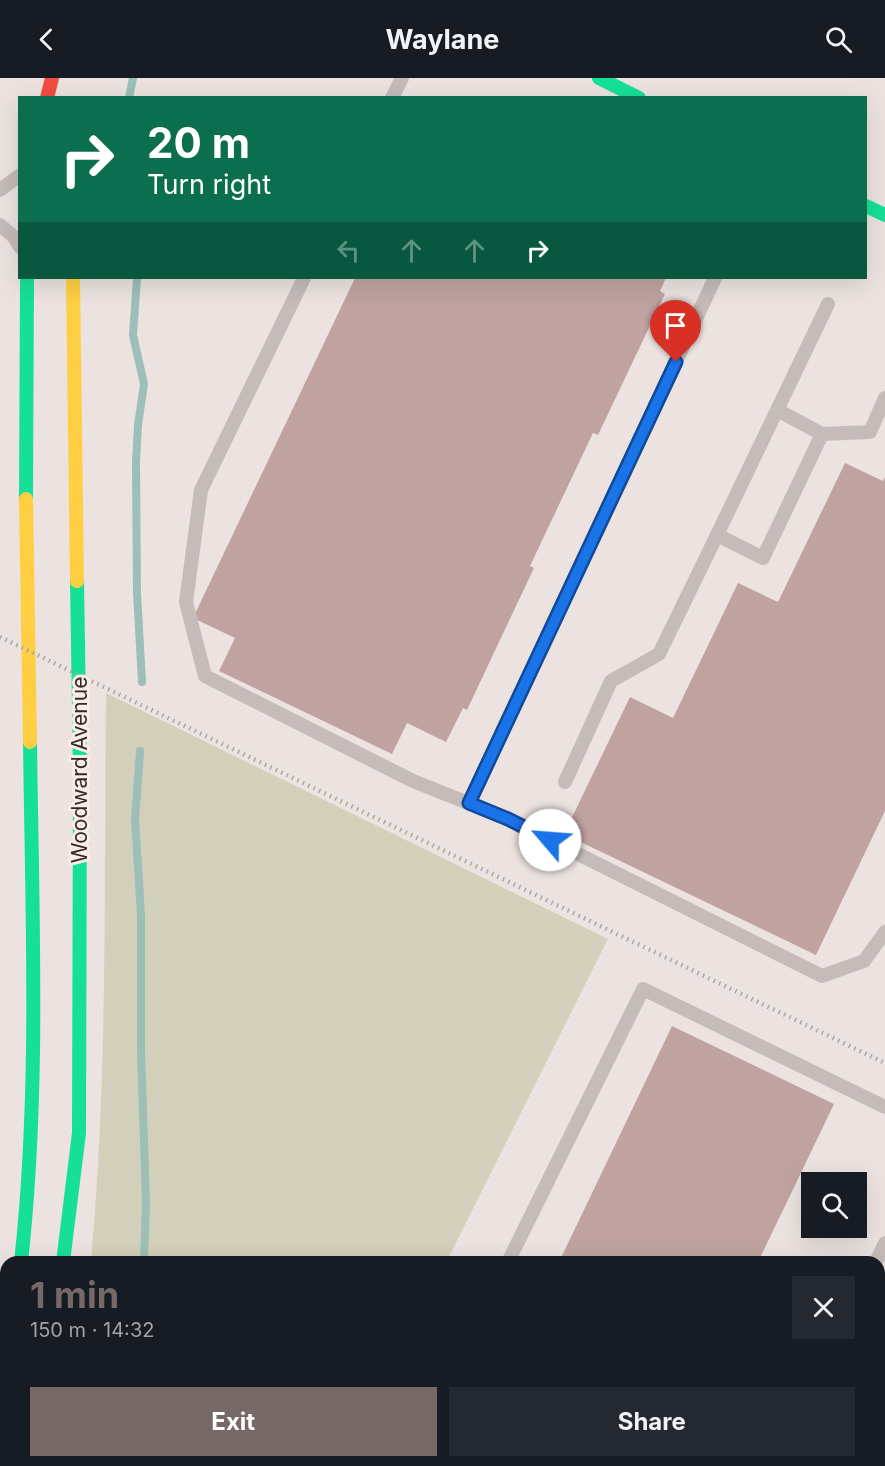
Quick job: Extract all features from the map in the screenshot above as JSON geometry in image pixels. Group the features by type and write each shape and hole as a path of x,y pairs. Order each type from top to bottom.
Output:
{"street":[{"path":"47,96 52,78"},
{"path":"60,78 62,96"},
{"path":"599,78 635,96"},
{"path":"867,206 885,215"},
{"path":"22,1256 29,1189 32,1124 32,900 26,465 27,279"},
{"name":"Woodward Avenue","path":"64,1256 79,1121 80,772 73,279"}],"lane":[{"path":"393,96 402,78"},
{"path":"0,190 18,176"},
{"path":"0,225 18,244"},
{"path":"304,279 201,490 186,602 205,676 413,781 508,819 822,976 864,962 885,932"},
{"path":"469,803 715,279"},
{"path":"565,782 611,681 659,654 828,304"},
{"path":"777,410 822,434 870,432 885,398"},
{"path":"717,535 764,558 822,434"},
{"path":"511,1256 643,988 885,1107"}],"shaded area":[{"path":"106,693 608,939 450,1256 91,1256 103,1049"}],"building":[{"path":"355,279 666,279 660,291 665,294 598,435 593,433 530,566 534,568 467,710 463,708 446,742 407,723 392,754 219,671 235,638 193,618"},
{"path":"845,463 883,481 885,477 885,811 816,955 564,834 630,697 673,718 738,583 778,602"},
{"path":"672,1026 834,1104 761,1256 562,1256"}],"waterway":[{"path":"129,96 133,78"},
{"path":"137,279 133,335 144,384 136,462 137,592 142,682"},
{"path":"140,751 135,819 141,915 141,1051 146,1203 144,1256"}],"railway":[{"path":"0,637 885,1063"}],"traffic: fast":[{"path":"599,78 635,96"},
{"path":"867,206 885,215"},
{"path":"26,499 27,279"},
{"path":"64,1256 79,1133 80,772 77,581"},
{"path":"22,1256 31,1133 33,1067 30,742"}],"traffic: slow":[{"path":"73,279 77,581"},
{"path":"26,499 30,742"}],"traffic: jam":[{"path":"48,96 52,78"}],"route":[{"path":"550,840 469,803 676,362"}]}
